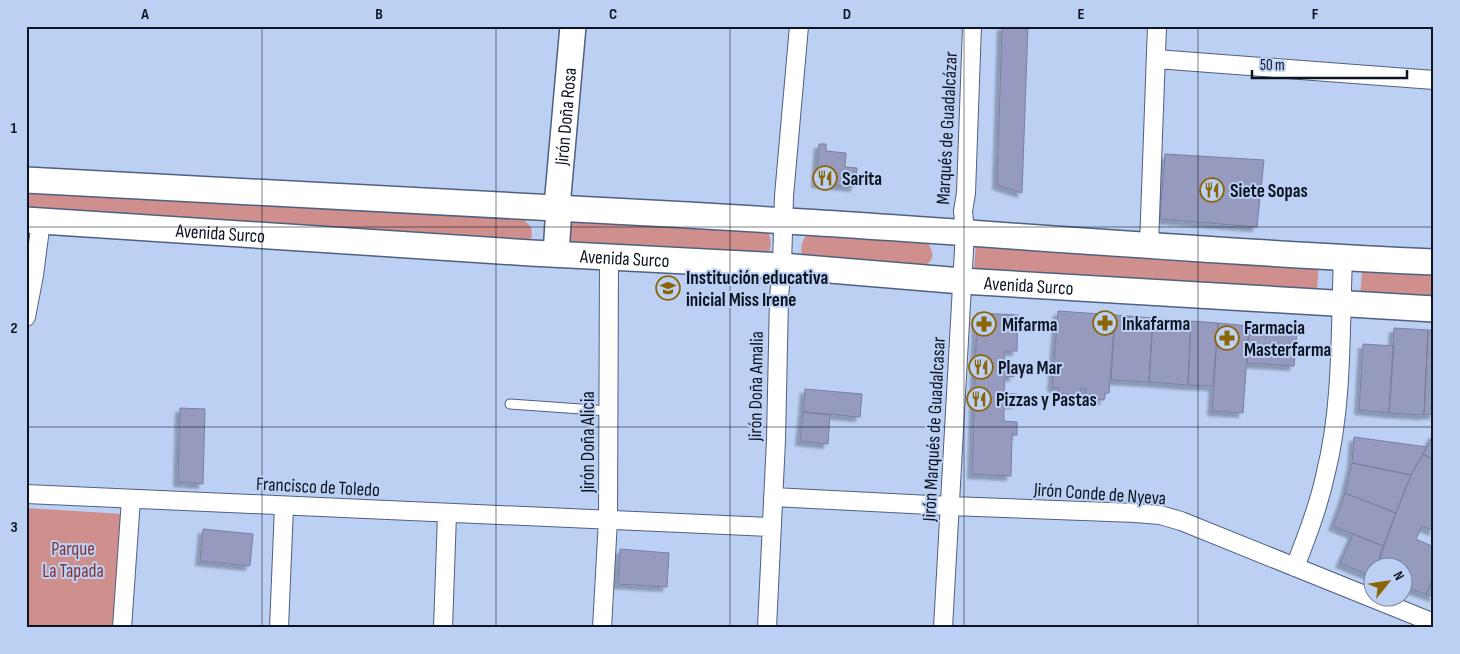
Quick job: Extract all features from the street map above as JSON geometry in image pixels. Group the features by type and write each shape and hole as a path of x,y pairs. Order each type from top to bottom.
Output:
{"main road":[{"name":"Jirón Doña Rosa","path":"556,254 558,195 573,26"},
{"path":"26,180 559,207 1344,258 1434,262"},
{"name":"Avenida Surco","path":"33,220 556,254 782,266 962,281 1220,295 1341,305 1434,309"}],"street":[{"name":"Jirón Doña Amalia","path":"767,628 774,497 778,297 782,266 784,196 799,26"},
{"name":"Marqués de Guadalcázar","path":"965,232 963,211 966,193 972,26"},
{"path":"1149,245 1157,26"},
{"path":"1156,59 1434,80"},
{"path":"26,318 34,275 33,220"},
{"name":"Jirón Marqués de Guadalcasar","path":"943,628 965,232"},
{"name":"Jirón Doña Alicia","path":"602,628 608,520 610,256"},
{"path":"1295,567 1314,517 1327,471 1337,398 1344,258"},
{"name":"Francisco de Toledo","path":"26,494 772,527"},
{"name":"Jirón Conde de Nyeva","path":"774,497 950,506 1136,512 1160,515 1181,521 1295,567 1424,623"},
{"path":"122,628 131,499"},
{"path":"278,628 284,506"},
{"path":"443,628 447,514"}],"lane":[{"path":"510,404 609,411"}],"green space":[{"path":"26,188 524,220 531,227 532,237 523,245 26,211"},
{"path":"576,218 766,227 770,236 770,247 765,259 577,248 568,239 569,226"},
{"path":"807,234 927,241 931,249 932,259 922,267 806,262 801,248"},
{"path":"976,243 1319,264 1317,290 974,270"},
{"path":"1362,272 1434,275 1434,300 1360,297"},
{"name":"Parque La Tapada","path":"26,508 123,514 115,628 26,628"}],"building":[{"path":"1002,26 1028,26 1022,193 997,185"},
{"path":"819,144 826,144 826,151 846,153 845,167 857,168 855,187 816,183"},
{"name":"Siete Sopas","path":"1165,154 1264,160 1257,227 1160,219"},
{"path":"1058,311 1115,315 1109,393 1105,393 1104,400 1085,399 1086,389 1081,388 1080,396 1059,393 1059,388 1052,387"},
{"path":"977,313 1018,315 1017,351 1005,351 1004,364 1014,365 1014,377 1005,376 1004,394 1017,394 1016,404 1004,404 1004,421 1017,422 1017,435 1012,435 1011,476 972,474"},
{"path":"1115,315 1153,318 1149,382 1111,380"},
{"path":"1153,318 1191,321 1188,385 1149,382"},
{"path":"1191,321 1218,323 1213,386 1188,385"},
{"path":"1218,323 1249,326 1243,413 1212,411"},
{"path":"1249,326 1297,329 1294,366 1247,363"},
{"path":"1394,328 1428,330 1424,415 1389,413"},
{"path":"1428,330 1434,330 1434,414 1424,415"},
{"path":"1363,344 1394,346 1389,413 1359,410"},
{"path":"805,389 862,394 860,417 803,412"},
{"path":"180,408 205,409 203,484 178,482"},
{"path":"803,412 830,415 828,444 800,441"},
{"path":"1434,433 1434,460 1423,454"},
{"path":"1354,437 1427,447 1411,475 1352,463"},
{"path":"1423,454 1434,460 1434,531 1422,526 1416,539 1434,547 1434,577 1426,594 1412,589 1412,556 1381,556 1411,475"},
{"path":"1352,463 1411,475 1396,513 1345,493"},
{"path":"1345,493 1396,513 1383,546 1333,526"},
{"path":"203,529 253,534 250,566 200,561"},
{"path":"1353,534 1383,546 1380,556 1362,556 1362,572 1340,563"},
{"path":"620,549 669,553 667,587 618,584"},
{"path":"1434,577 1434,597 1426,594"}],"place":[{"name":"Sarita","path":"825,178"},
{"name":"Siete Sopas","path":"1212,190"},
{"name":"Institución educativa inicial Miss Irene","path":"668,288"},
{"name":"Inkafarma","path":"1105,323"},
{"name":"Mifarma","path":"984,324"},
{"name":"Farmacia Masterfarma","path":"1227,338"},
{"name":"Playa Mar","path":"981,367"},
{"name":"Pizzas y Pastas","path":"979,399"}]}
